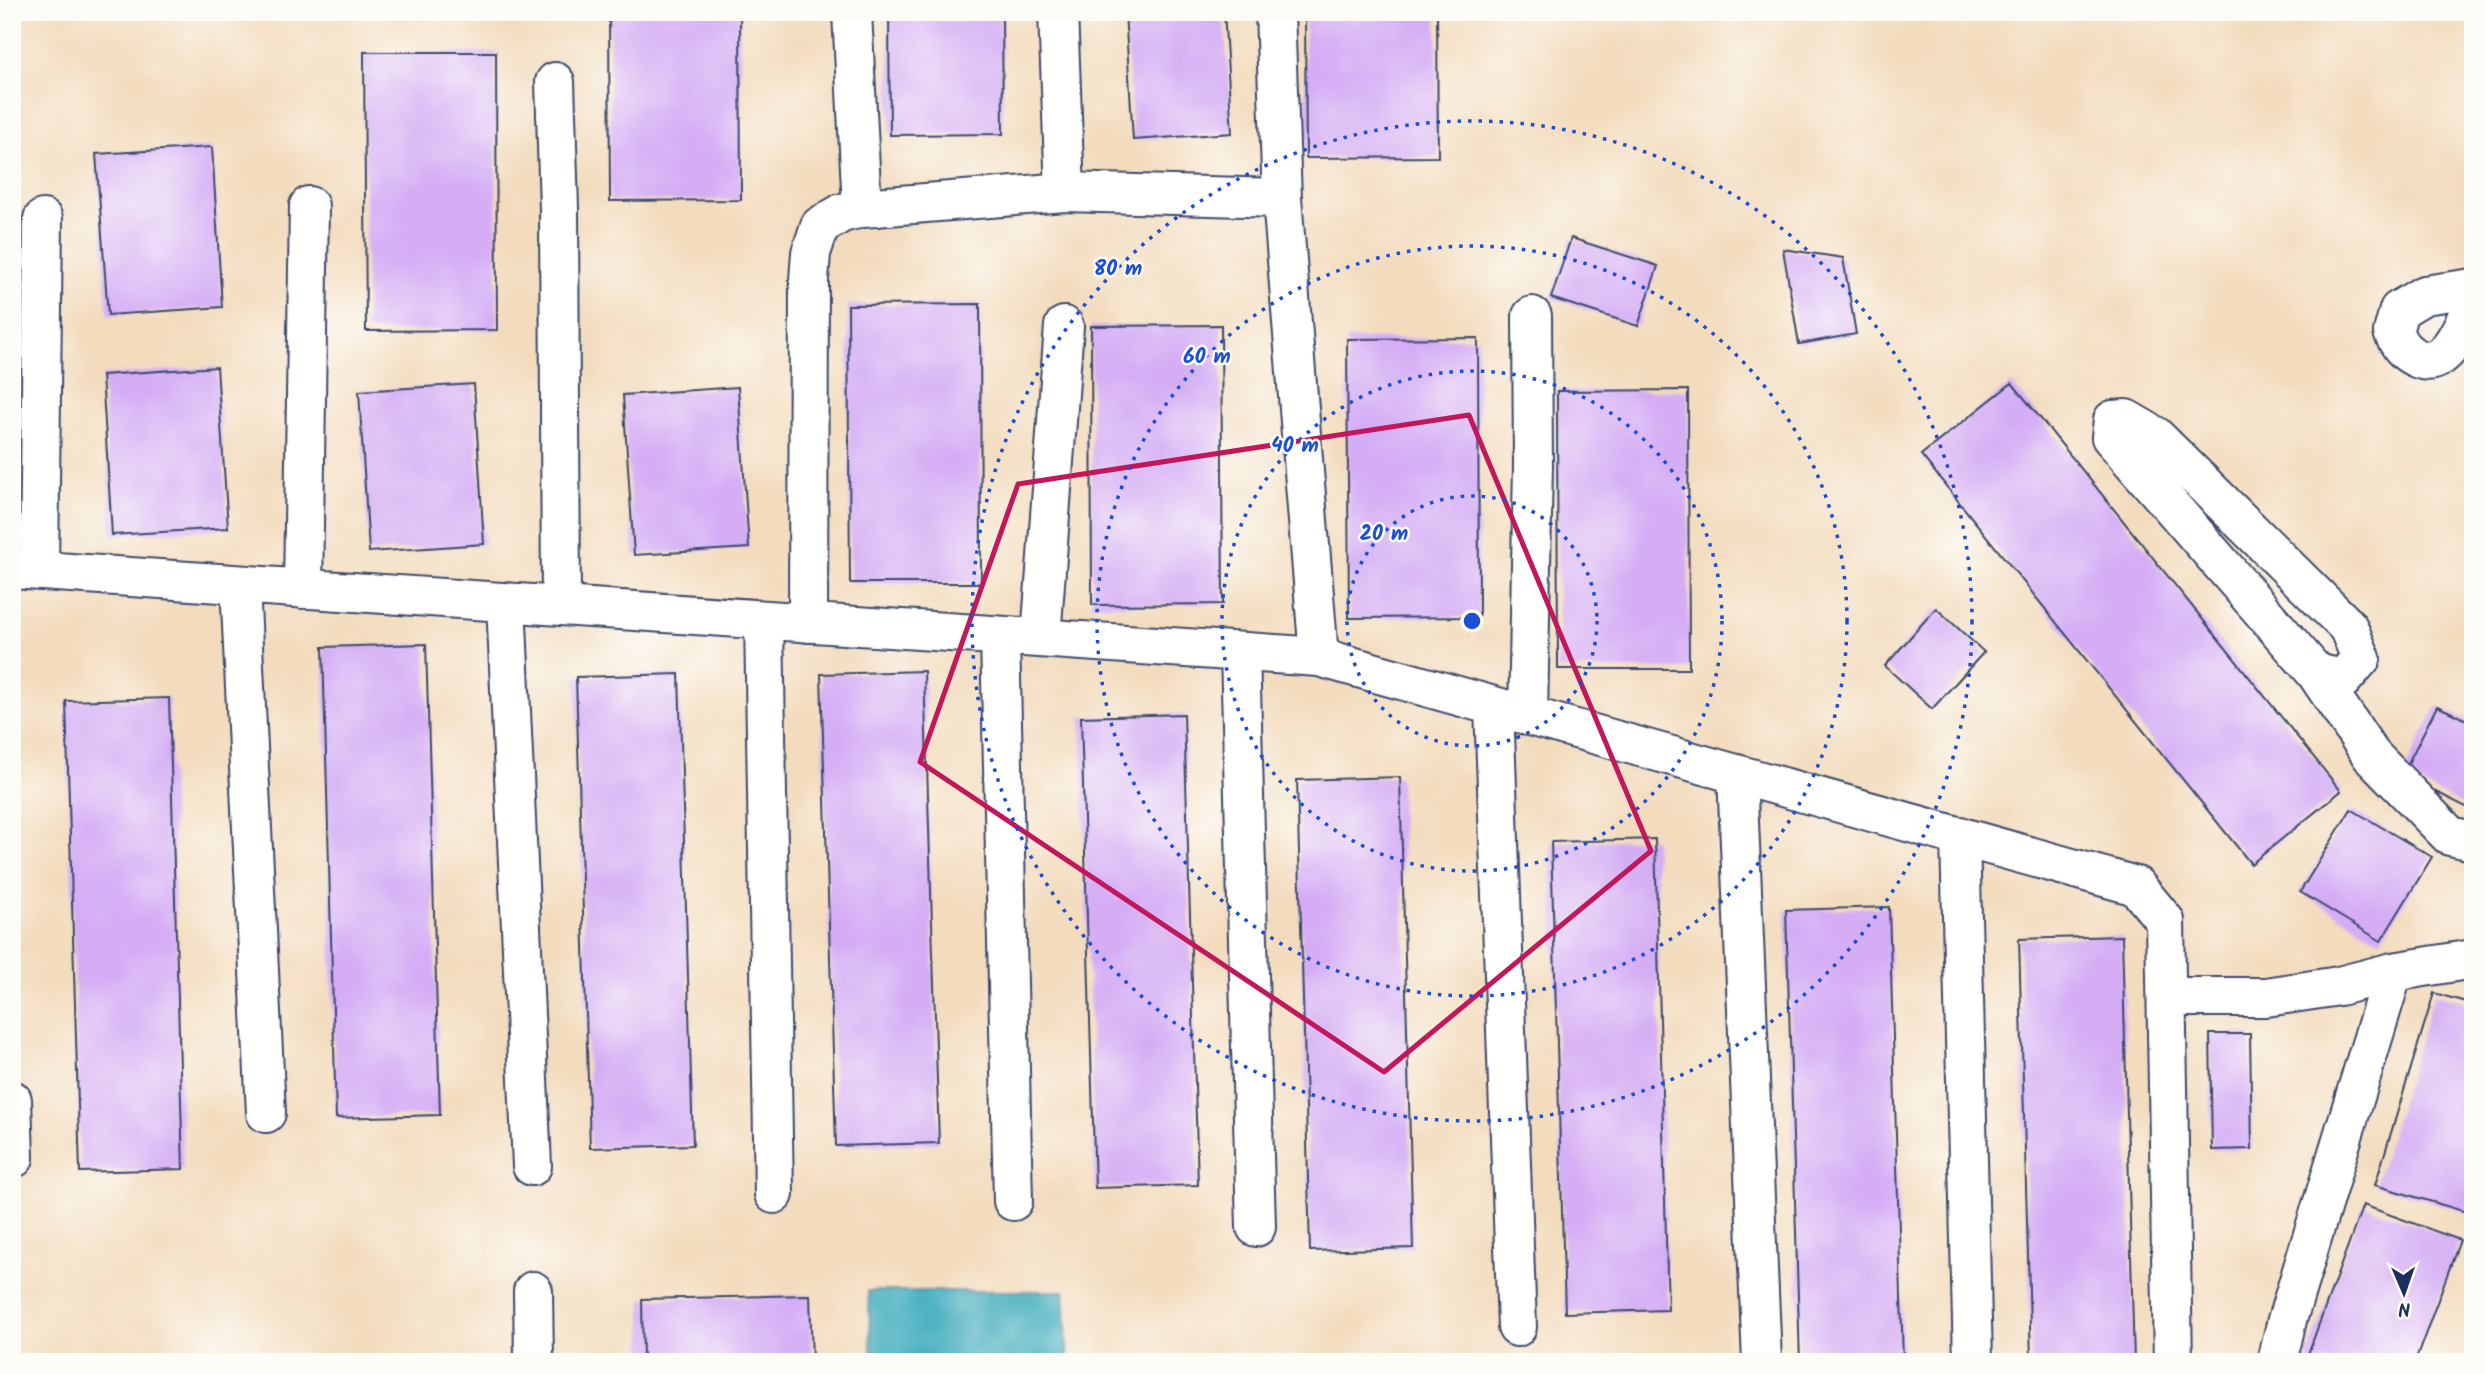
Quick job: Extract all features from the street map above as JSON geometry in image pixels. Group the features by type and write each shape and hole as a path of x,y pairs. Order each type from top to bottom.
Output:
{"street":[{"path":"852,12 862,208"},
{"path":"1058,12 1065,192"},
{"path":"1275,12 1282,198 1320,657"},
{"path":"555,82 559,223 561,606"},
{"path":"808,623 809,280 811,253 820,226 842,213 862,208 1065,192 1282,198"},
{"path":"303,589 309,206"},
{"path":"43,219 26,570 1320,657 2136,886 2165,921 2173,1362"},
{"path":"2473,288 2424,295 2399,310 2393,332 2398,344 2408,355 2424,361 2441,357 2459,335 2473,304"},
{"path":"1517,1327 1511,711 1533,465 1532,316"},
{"path":"1041,638 1064,326"},
{"path":"2316,673 2343,679 2361,658 2348,627 2155,436 2126,419 2113,421 2111,437 2316,673 2371,755 2450,836 2473,841"},
{"path":"240,585 266,1112"},
{"path":"506,602 532,1166"},
{"path":"764,620 774,1194"},
{"path":"1000,636 1013,1201"},
{"path":"1240,652 1256,1227"},
{"path":"1737,774 1762,1362"},
{"path":"1960,836 1973,1362"},
{"path":"2167,997 2266,997 2339,986 2393,972 2473,959"},
{"path":"2277,1362 2287,1320 2393,972"},
{"path":"12,1100 15,1158"},
{"path":"533,1291 534,1362"}],"highlighted area":[{"path":"1469,415 1651,851 1384,1072 920,762 1018,484"}],"water":[{"path":"868,1291 1064,1291 1068,1362 872,1362"}],"building":[{"path":"609,12 740,12 741,200 610,201"},
{"path":"889,12 1002,12 1003,134 890,135"},
{"path":"1125,12 1224,12 1232,133 1133,140"},
{"path":"1305,12 1437,12 1438,157 1306,158"},
{"path":"364,52 496,52 497,330 366,331"},
{"path":"212,147 222,307 108,315 96,154"},
{"path":"1571,238 1658,266 1638,326 1551,298"},
{"path":"1783,249 1843,258 1856,334 1799,344"},
{"path":"980,304 981,583 850,583 848,305"},
{"path":"1221,325 1223,604 1092,605 1091,326"},
{"path":"1478,338 1479,617 1349,618 1347,339"},
{"path":"217,367 228,528 112,535 102,375"},
{"path":"2012,383 2341,791 2251,864 1921,455"},
{"path":"474,384 484,544 369,552 359,391"},
{"path":"738,387 749,548 634,555 623,395"},
{"path":"1688,390 1689,669 1558,669 1557,391"},
{"path":"1936,608 1984,652 1932,709 1885,666"},
{"path":"426,644 440,1115 336,1118 323,647"},
{"path":"924,671 939,1143 836,1146 821,674"},
{"path":"679,674 693,1145 590,1148 576,677"},
{"path":"169,698 183,1169 80,1172 66,701"},
{"path":"2437,706 2473,723 2472,810 2402,775"},
{"path":"1184,714 1198,1185 1095,1188 1081,717"},
{"path":"1400,777 1413,1248 1310,1251 1297,780"},
{"path":"2351,809 2432,857 2381,941 2300,892"},
{"path":"1655,839 1668,1310 1565,1313 1551,842"},
{"path":"1889,907 1903,1362 1800,1362 1786,910"},
{"path":"2122,936 2134,1362 2031,1362 2019,939"},
{"path":"2434,993 2473,1004 2473,1214 2375,1185"},
{"path":"2210,1034 2250,1034 2252,1149 2212,1150"},
{"path":"2363,1205 2460,1240 2415,1362 2305,1362"},
{"path":"810,1295 812,1362 643,1362 642,1299"}]}
